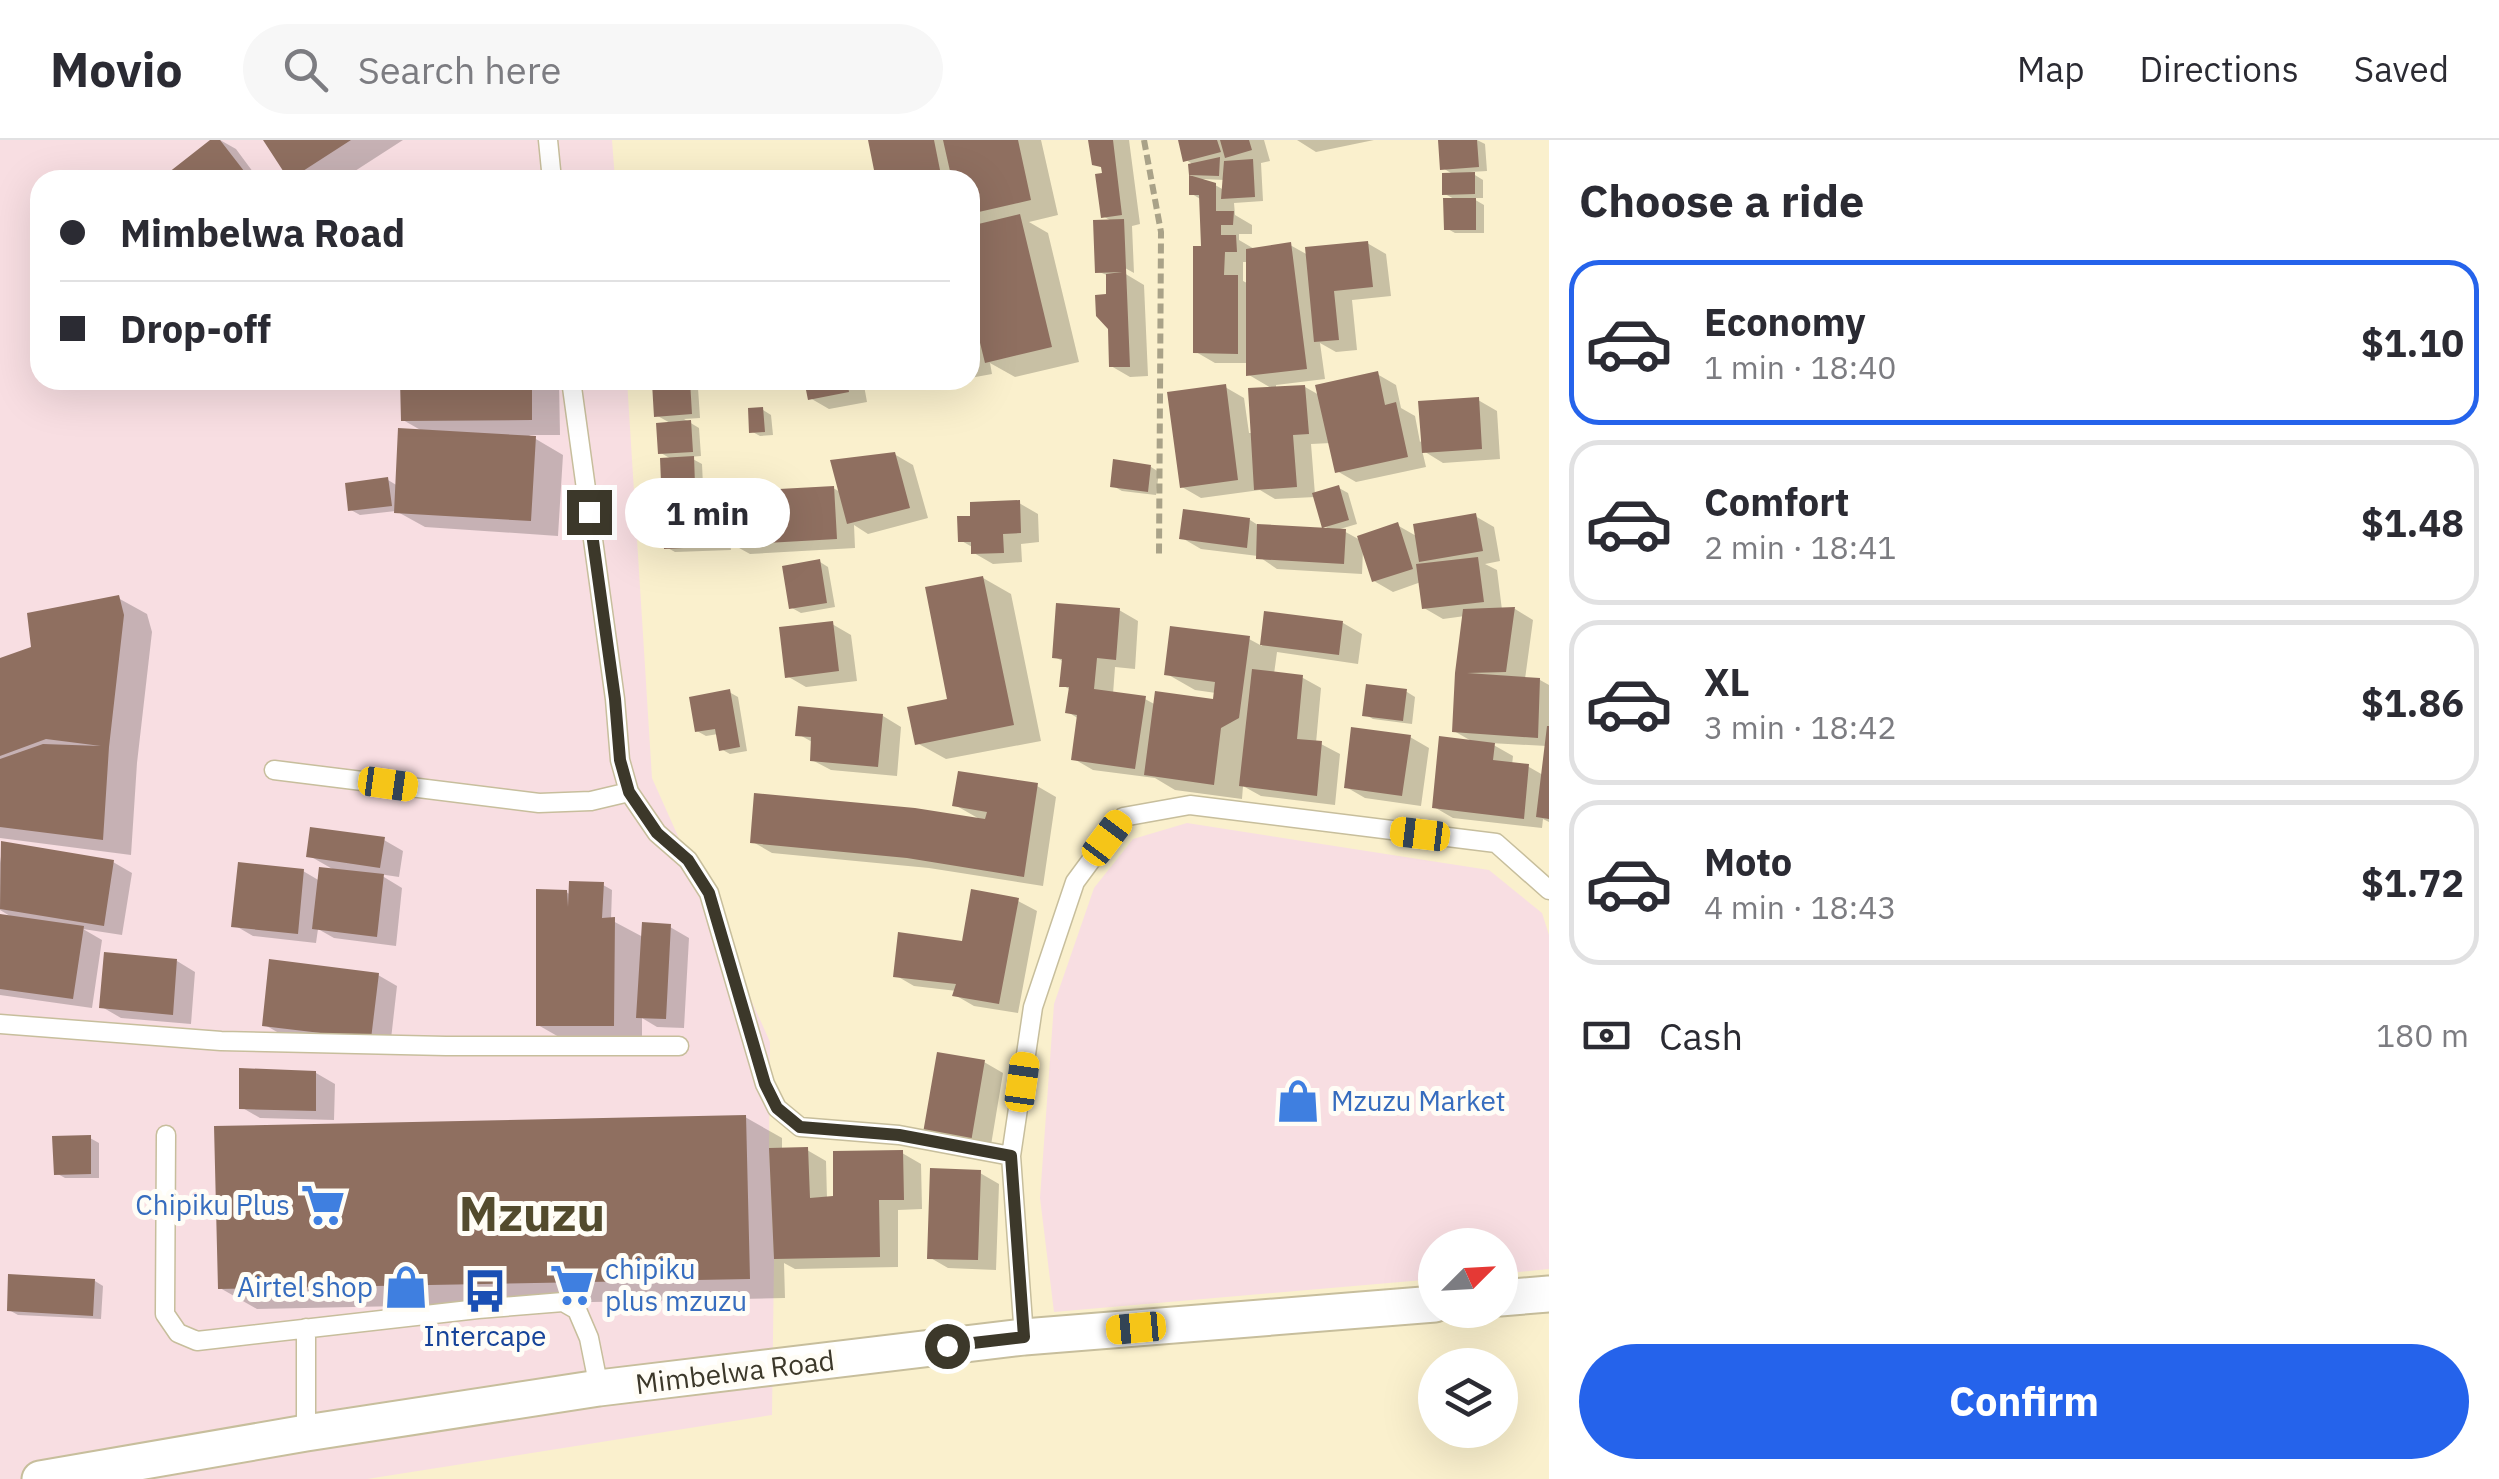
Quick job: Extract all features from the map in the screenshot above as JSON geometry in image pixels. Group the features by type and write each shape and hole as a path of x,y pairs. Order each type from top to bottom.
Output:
{"street":[{"path":"1518,1297 1549,1294"},
{"name":"Mimbelwa Road","path":"40,1479 306,1432 599,1388 1024,1337 1418,1305"}],"lane":[{"path":"548,140 551,170"},
{"path":"573,390 620,760 629,792 657,833 688,860 709,893 765,1084 777,1108 800,1127 899,1135 1011,1156"},
{"path":"274,770 539,803 591,801 629,792"},
{"path":"1024,1337 1011,1156 1032,1007 1075,882 1123,816 1190,805 1496,844 1549,890"},
{"path":"0,1024 221,1042 680,1046"},
{"path":"166,1135 165,1314 178,1333 198,1341 563,1302 577,1310 589,1338 599,1388"},
{"path":"306,1328 306,1432"}],"path":[{"path":"1144,140 1161,232 1159,554"}],"shaded area":[{"path":"0,140 612,140 614,170 30,170 30,390 628,390 652,778 770,1042 772,1415 367,1479 0,1479"},
{"name":"Mzuzu Market","path":"1187,823 1489,870 1542,913 1549,935 1549,1269 1518,1272 1518,1228 1418,1228 1418,1280 1054,1312 1040,1198 1054,1004 1094,888 1133,839"}],"building":[{"path":"210,140 220,140 243,170 172,170"},
{"path":"263,140 351,140 304,170 282,170"},
{"path":"868,140 934,140 940,170 874,170"},
{"path":"943,140 1018,140 1031,200 980,212 980,170 950,170"},
{"path":"1088,140 1113,140 1122,215 1101,218 1095,174 1102,173 1101,167 1092,165"},
{"path":"1178,140 1217,140 1221,152 1183,162"},
{"path":"1220,140 1249,140 1252,150 1225,158"},
{"path":"1438,140 1477,140 1479,167 1440,170"},
{"path":"1220,157 1219,176 1189,175 1188,164"},
{"path":"1253,159 1255,197 1221,199 1224,161"},
{"path":"1475,172 1475,194 1442,195 1442,173"},
{"path":"1189,175 1216,183 1216,211 1234,211 1233,225 1221,225 1221,235 1236,235 1237,252 1225,252 1224,275 1238,275 1238,354 1193,353 1193,246 1201,246 1199,195 1189,195"},
{"path":"1443,198 1476,198 1476,230 1444,230"},
{"path":"1020,214 1052,347 985,363 980,343 980,224"},
{"path":"1124,219 1130,367 1109,367 1108,329 1096,316 1095,295 1106,294 1106,274 1122,272 1095,273 1093,220"},
{"path":"1368,241 1373,287 1334,291 1339,340 1314,342 1305,247"},
{"path":"1291,242 1307,369 1246,376 1246,249"},
{"path":"1378,371 1385,405 1396,402 1408,457 1335,473 1315,385"},
{"path":"1226,384 1238,480 1180,488 1167,392"},
{"path":"1305,385 1309,434 1293,435 1297,487 1254,490 1248,388"},
{"path":"400,390 532,390 532,420 401,421"},
{"path":"652,390 691,390 692,414 654,417"},
{"path":"806,390 849,390 849,392 808,400"},
{"path":"1479,397 1482,449 1422,453 1418,401"},
{"path":"763,407 765,432 749,433 748,408"},
{"path":"691,420 693,452 658,454 656,423"},
{"path":"398,428 536,436 531,521 394,513"},
{"path":"895,452 910,508 847,524 830,460"},
{"path":"694,456 695,485 704,485 705,506 662,507 660,458"},
{"path":"1113,459 1151,465 1148,492 1110,487"},
{"path":"388,477 392,506 348,511 345,483"},
{"path":"1339,485 1349,520 1322,528 1312,493"},
{"path":"834,486 837,539 729,545 728,522 743,521 743,510 781,507 779,489"},
{"path":"1020,500 1021,533 1003,534 1004,553 971,554 971,542 958,542 957,516 970,516 970,502"},
{"path":"1183,509 1250,518 1247,548 1179,539"},
{"path":"1476,513 1483,551 1419,562 1413,524"},
{"path":"721,516 723,546 664,549 662,519"},
{"path":"1398,522 1413,569 1372,582 1357,536"},
{"path":"1257,524 1346,529 1344,564 1256,559"},
{"path":"1478,557 1484,602 1422,609 1416,564"},
{"path":"820,559 827,603 789,609 782,566"},
{"path":"983,576 1014,725 915,745 907,707 947,699 925,587"},
{"path":"119,595 124,615 103,840 0,827 0,759 43,744 101,746 46,739 0,756 0,658 31,647 27,613"},
{"path":"1056,603 1120,608 1116,660 1097,658 1094,689 1146,696 1135,769 1071,760 1077,715 1065,713 1069,687 1059,687 1062,659 1052,658"},
{"path":"1515,607 1506,672 1467,673 1540,678 1538,738 1452,732 1463,609"},
{"path":"1264,611 1343,621 1339,655 1260,645"},
{"path":"833,621 839,671 785,678 779,627"},
{"path":"1170,626 1250,636 1239,718 1221,728 1214,785 1144,775 1155,691 1213,699 1215,682 1164,675"},
{"path":"1252,669 1303,675 1297,739 1322,741 1317,796 1239,786"},
{"path":"1366,684 1407,689 1403,721 1362,716"},
{"path":"730,689 740,747 719,751 715,729 695,732 689,697"},
{"path":"798,706 883,714 878,767 810,761 811,737 795,736"},
{"path":"1549,726 1549,819 1536,817"},
{"path":"1351,727 1411,735 1402,796 1344,788"},
{"path":"1439,736 1495,743 1493,760 1529,764 1524,819 1432,808"},
{"path":"958,771 1038,783 1024,877 907,858 750,843 754,793 915,808 985,819 987,812 952,806"},
{"path":"310,827 385,837 380,868 306,857"},
{"path":"1,841 114,860 104,926 0,909"},
{"path":"238,862 304,869 298,934 231,927"},
{"path":"319,867 384,874 377,937 312,929"},
{"path":"569,881 604,882 602,918 615,917 614,1026 536,1026 536,889 567,890 568,907"},
{"path":"971,889 1019,898 999,1004 952,996 956,984 893,977 898,932 962,941"},
{"path":"0,914 84,926 73,999 0,989"},
{"path":"642,922 671,924 666,1019 636,1018"},
{"path":"104,952 177,959 173,1015 99,1008"},
{"path":"269,959 379,973 371,1039 262,1026"},
{"path":"937,1052 985,1060 971,1142 923,1133"},
{"path":"239,1068 316,1071 316,1111 239,1109"},
{"path":"746,1115 750,1279 218,1289 214,1126"},
{"path":"91,1135 91,1174 54,1175 52,1136"},
{"path":"808,1147 810,1198 833,1196 833,1151 903,1150 904,1200 879,1200 880,1257 774,1259 769,1148"},
{"path":"930,1168 981,1170 978,1260 927,1259"},
{"path":"8,1274 95,1279 93,1316 7,1311"}],"place":[{"name":"Mzuzu Market","path":"1298,1101"},
{"name":"Chipiku Plus","path":"323,1205"},
{"name":"chipiku plus mzuzu","path":"572,1285"},
{"name":"Airtel shop","path":"406,1287"},
{"name":"Intercape","path":"485,1291"}],"district":[{"name":"Mzuzu","path":"532,1214"}],"route":[{"path":"589,512 620,760 629,792 657,833 688,860 709,893 765,1084 777,1108 800,1127 899,1135 1011,1156 1024,1337 947,1346"}]}
